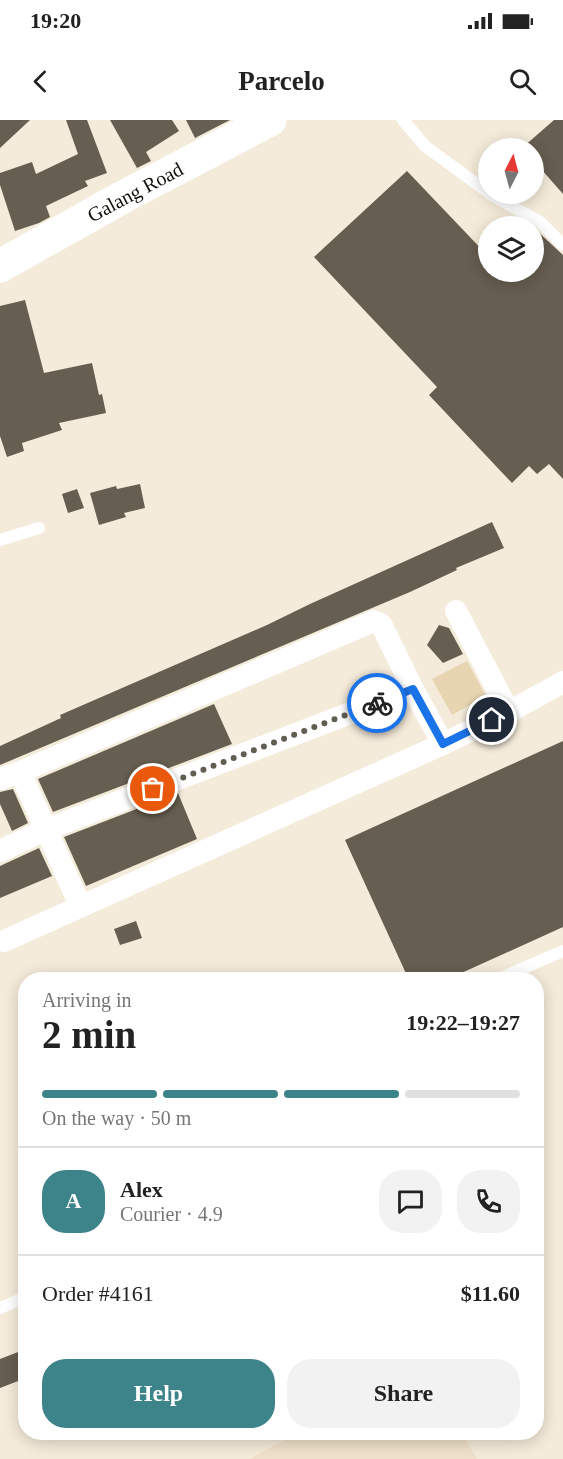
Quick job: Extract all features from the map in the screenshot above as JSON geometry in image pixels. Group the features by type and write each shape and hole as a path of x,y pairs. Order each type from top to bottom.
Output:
{"street":[{"name":"Galang Road","path":"0,266 123,197 270,120"},
{"path":"456,611 509,712"},
{"path":"80,905 45,830 10,776 374,621 381,624 443,744"},
{"path":"4,940 443,744 509,712 563,682"},
{"path":"0,851 45,830 413,689"}],"lane":[{"path":"403,120 425,146 478,185"},
{"path":"508,204 540,222 563,245"},
{"path":"0,540 39,528"},
{"path":"514,972 563,951"},
{"path":"0,1308 18,1300"}],"shaded area":[{"path":"467,661 486,696 452,715 432,679"},
{"path":"284,1440 466,1440 477,1459 250,1459"}],"building":[{"path":"0,120 30,120 0,148"},
{"path":"66,120 87,120 107,173 85,181 88,186 46,206 50,217 15,231 0,185 0,173 32,162 36,174 78,154"},
{"path":"110,120 172,120 179,131 146,152 151,161 137,168"},
{"path":"186,120 230,120 195,138"},
{"path":"554,120 563,120 563,194 544,172 544,138 533,138"},
{"path":"407,171 478,245 478,282 544,282 544,237 563,255 563,479 549,464 537,474 529,466 512,483 429,395 437,387 314,257"},
{"path":"25,300 44,373 92,363 99,395 102,394 106,413 59,423 62,430 22,443 24,451 7,457 0,436 0,306"},
{"path":"140,484 145,508 124,513 126,517 99,525 90,493 116,486 117,489"},
{"path":"77,489 84,508 68,513 62,494"},
{"path":"492,522 504,548 456,568 457,570 410,592 0,765 0,746 61,718 60,715 267,625"},
{"path":"439,625 449,628 463,654 443,663 427,645"},
{"path":"214,704 232,744 53,812 38,779"},
{"path":"563,741 563,927 464,972 405,972 345,840"},
{"path":"13,789 28,823 12,831 0,804 0,792"},
{"path":"178,793 197,839 86,886 64,837"},
{"path":"39,848 52,876 0,898 0,866"},
{"path":"136,921 142,938 120,945 114,929"},
{"path":"18,1352 18,1381 0,1388 0,1359"}],"way so far":[{"path":"153,789 377,703"}],"route":[{"path":"377,703 413,689 443,744 492,720"}]}
